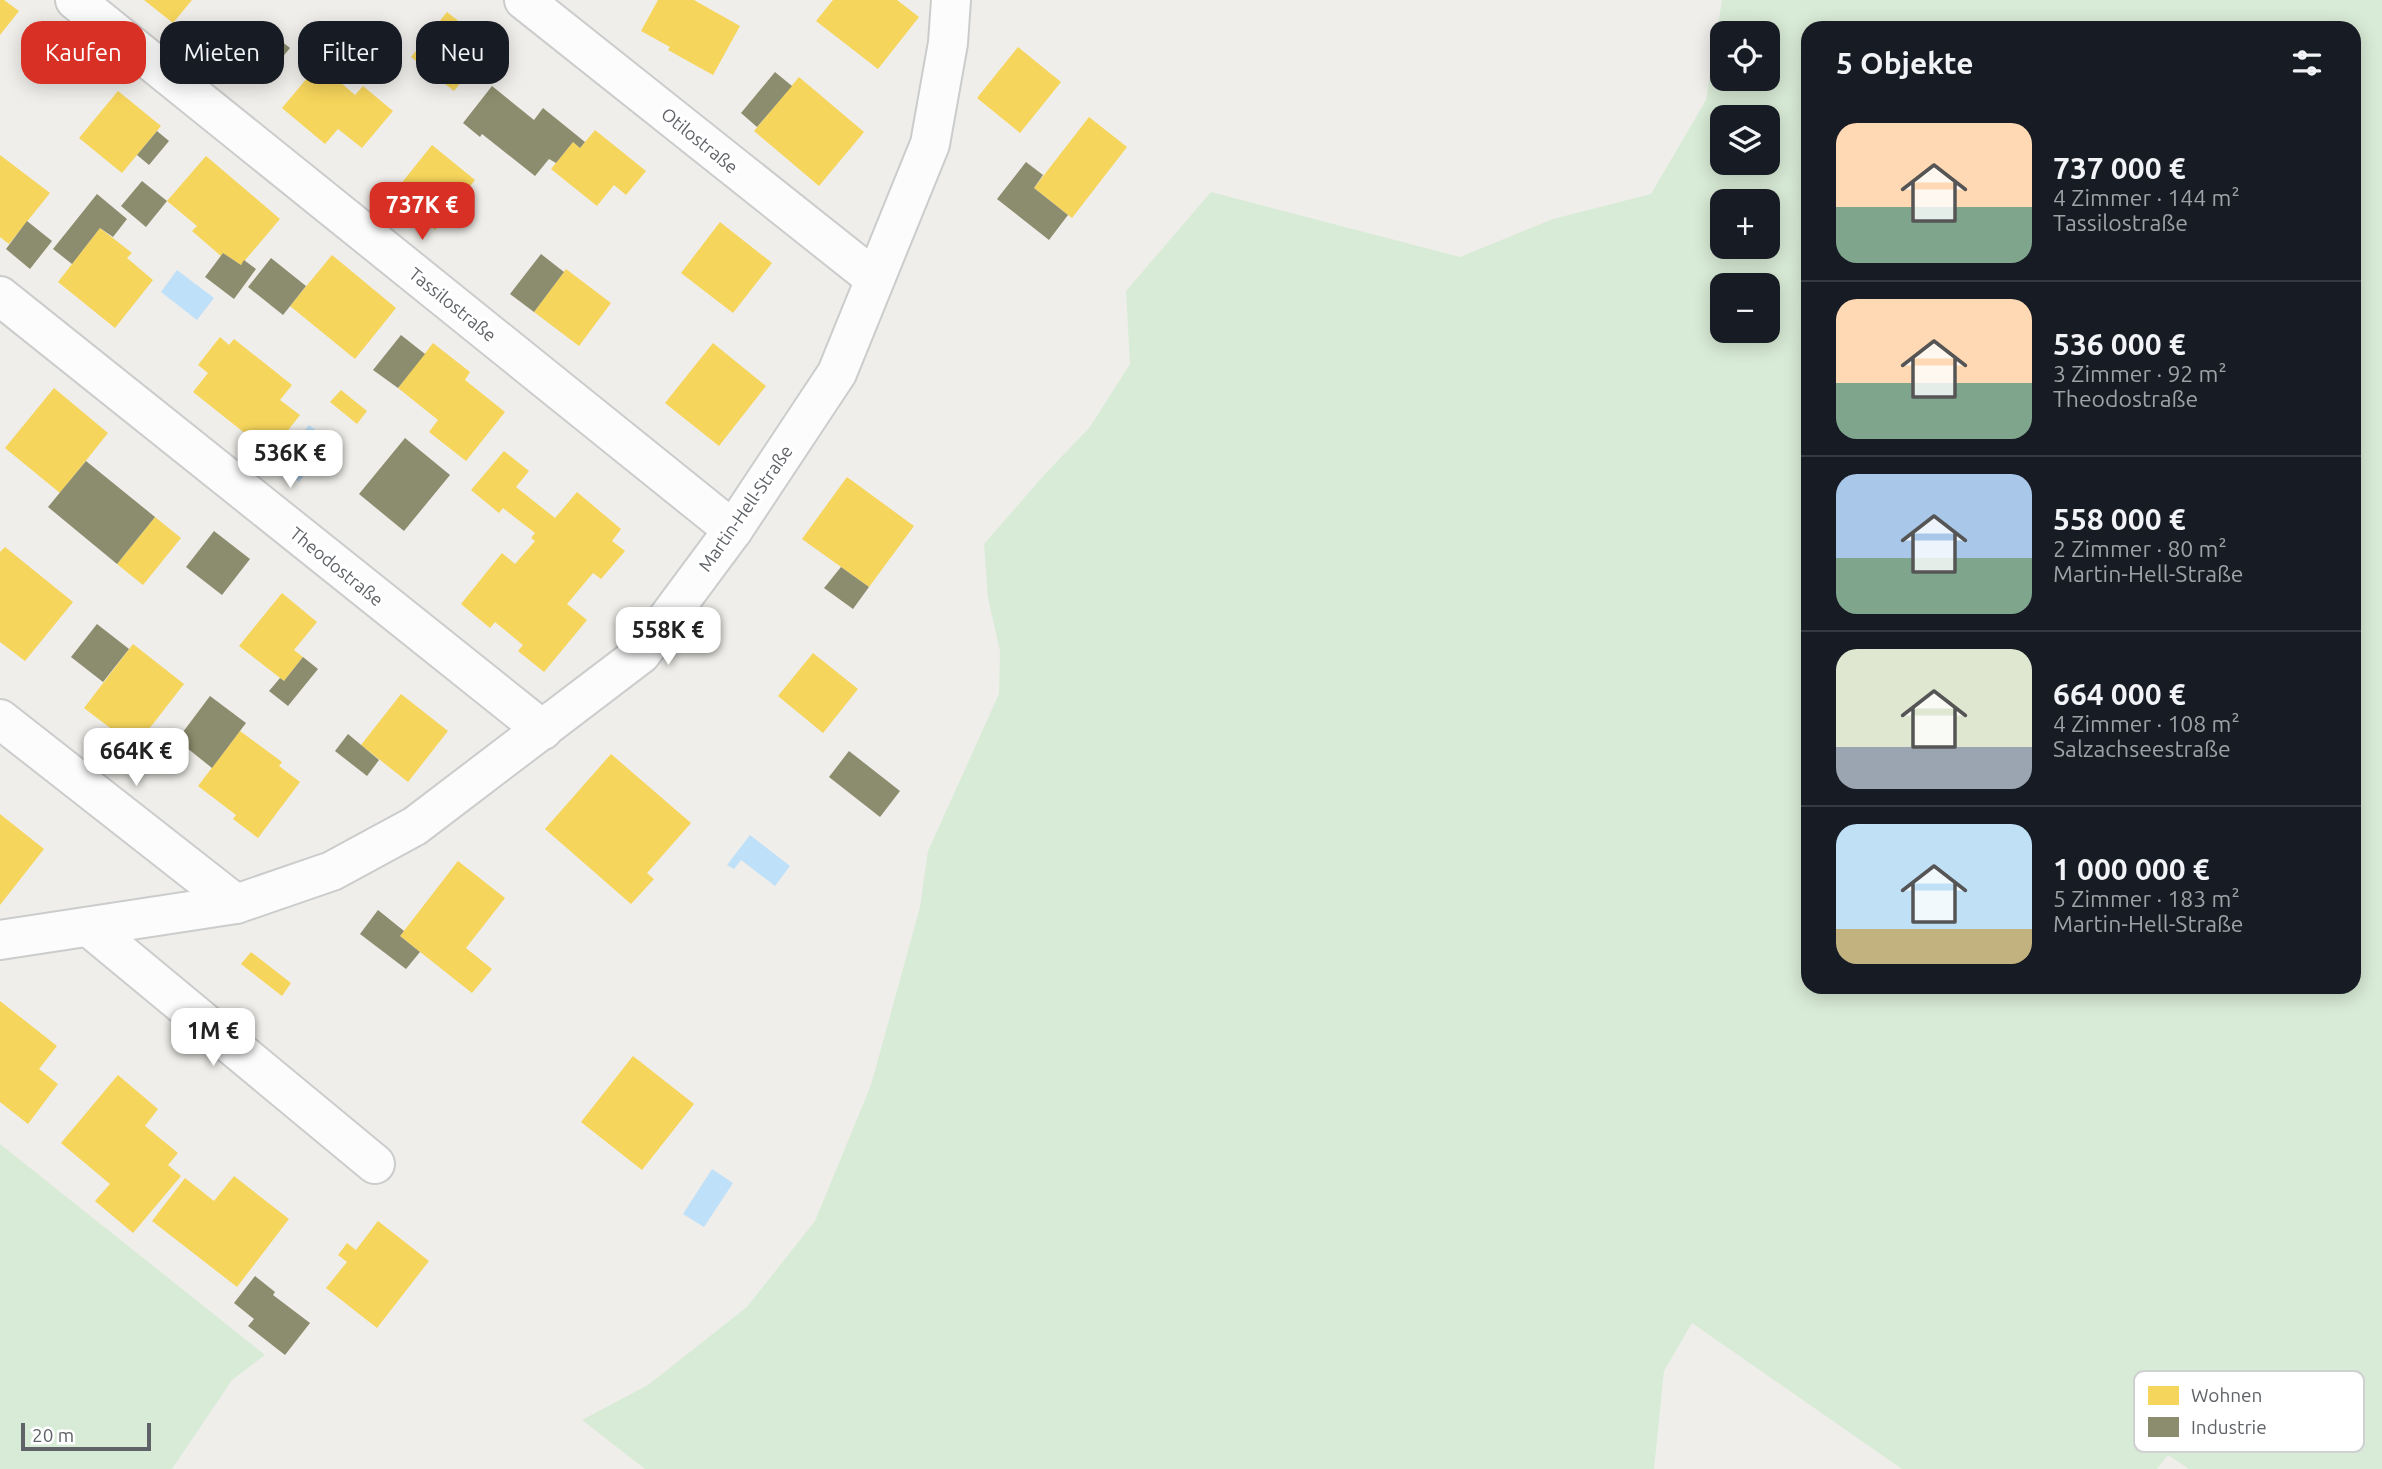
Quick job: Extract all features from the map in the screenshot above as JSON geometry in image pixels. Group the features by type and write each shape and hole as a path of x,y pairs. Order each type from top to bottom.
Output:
{"street":[{"name":"Tassilostraße","path":"75,0 733,530"},
{"name":"Otilostraße","path":"524,0 875,279"},
{"name":"Martin-Hell-Straße","path":"0,940 236,904 332,872 415,826 641,654 733,530 836,373 930,144 948,43 950,0"},
{"name":"Theodostraße","path":"0,296 543,730"},
{"path":"0,719 236,904"},
{"path":"89,927 375,1164"}],"green space":[{"path":"1722,0 2382,0 2382,1469 2189,1469 2168,1455 2157,1469 1902,1469 1692,1323 1664,1371 1654,1469 645,1469 582,1420 648,1385 747,1307 815,1221 871,1085 920,907 928,851 999,694 1000,651 988,598 984,544 1090,427 1130,364 1126,291 1211,192 1460,257 1553,219 1651,194 1706,100 1710,75 1710,91 1780,91 1780,21 1719,21"},
{"path":"0,1144 265,1355 232,1380 172,1469 0,1469"}],"water":[{"path":"177,270 214,298 197,320 161,292"},
{"path":"309,425 331,442 299,482 277,464"},
{"path":"750,835 790,866 775,886 741,860 734,869 727,865"},
{"path":"712,1169 733,1183 704,1227 683,1214"}],"building: Wohnen":[{"path":"0,0 19,11 0,35"},
{"path":"144,0 192,0 175,21 170,21"},
{"path":"658,0 694,0 740,26 713,75 668,50 670,47 641,31"},
{"path":"833,0 897,0 919,17 878,69 816,21"},
{"path":"447,12 458,21 440,21"},
{"path":"1018,47 1061,82 1020,133 977,98"},
{"path":"799,77 864,132 819,186 754,131"},
{"path":"302,84 342,84 355,95 363,86 393,111 362,148 338,129 325,144 282,108"},
{"path":"445,84 460,84 454,91"},
{"path":"118,91 161,126 122,173 79,138"},
{"path":"1089,117 1127,147 1072,218 1034,188"},
{"path":"595,130 646,171 626,195 614,185 597,206 551,169 573,142 580,148"},
{"path":"432,145 475,180 435,230 392,195"},
{"path":"0,155 50,193 9,244 0,237"},
{"path":"206,156 280,219 241,265 223,253 221,256 192,231 197,226 167,201"},
{"path":"720,222 772,263 733,313 681,273"},
{"path":"100,228 132,253 127,258 153,280 115,328 58,282"},
{"path":"332,255 396,308 355,359 290,306"},
{"path":"566,269 611,303 579,346 534,312"},
{"path":"220,337 229,345 234,339 292,385 280,400 300,415 270,453 193,392 208,373 198,365"},
{"path":"433,343 470,372 465,380 505,412 466,461 429,432 438,420 398,388"},
{"path":"713,343 766,386 719,446 665,403"},
{"path":"54,388 108,433 60,493 5,448"},
{"path":"341,390 367,411 357,424 330,402"},
{"path":"504,451 529,471 516,487 555,518 577,492 621,529 612,541 625,551 601,579 593,573 567,604 587,620 544,672 518,651 523,645 495,622 490,628 461,604 502,553 515,564 535,541 531,538 535,533 503,508 499,513 471,490"},
{"path":"847,477 914,526 869,587 802,539"},
{"path":"155,517 181,538 143,585 117,564"},
{"path":"5,547 73,602 25,661 0,642 0,552"},
{"path":"282,593 317,622 294,650 303,657 284,681 239,646"},
{"path":"133,644 184,684 135,747 84,708"},
{"path":"813,653 858,689 823,733 778,696"},
{"path":"401,694 448,731 408,782 361,745"},
{"path":"240,731 282,762 279,766 300,782 258,838 233,819 236,815 198,786"},
{"path":"611,754 691,823 647,873 654,879 631,904 545,829"},
{"path":"0,814 44,849 0,905"},
{"path":"458,861 505,898 466,948 492,969 472,993 400,936"},
{"path":"251,952 291,983 282,996 241,964"},
{"path":"0,1001 57,1046 39,1069 58,1084 28,1124 0,1102"},
{"path":"633,1056 694,1104 642,1170 581,1122"},
{"path":"118,1075 158,1109 145,1126 178,1153 168,1165 181,1176 133,1233 95,1201 110,1184 61,1143"},
{"path":"234,1176 289,1219 237,1287 152,1221 185,1178 214,1201"},
{"path":"378,1221 429,1261 377,1328 326,1288 347,1262 338,1255 347,1243 356,1250"}],"building: Industrie":[{"path":"284,43 290,48 284,55"},
{"path":"775,72 792,86 757,127 741,113"},
{"path":"492,86 534,120 543,108 585,142 580,148 573,142 556,163 549,159 535,176 482,134 480,137 463,123"},
{"path":"157,131 169,141 149,165 137,155"},
{"path":"1026,162 1043,175 1034,188 1068,215 1049,240 997,199"},
{"path":"142,181 167,201 146,227 121,206"},
{"path":"97,194 127,219 113,237 100,228 72,264 53,249"},
{"path":"27,221 52,241 30,269 6,249"},
{"path":"223,253 241,265 244,260 256,269 234,299 205,277"},
{"path":"541,254 564,272 534,312 510,294"},
{"path":"271,258 306,286 283,315 248,287"},
{"path":"401,335 425,354 398,388 373,370"},
{"path":"405,438 450,475 404,531 359,494"},
{"path":"86,461 155,517 117,564 48,507"},
{"path":"214,531 250,559 222,595 186,567"},
{"path":"841,567 869,587 853,609 824,588"},
{"path":"97,624 129,649 103,682 71,657"},
{"path":"303,657 318,669 288,706 269,691 280,678 284,681"},
{"path":"210,696 246,723 212,768 177,740"},
{"path":"348,734 379,760 367,776 335,751"},
{"path":"849,751 900,791 880,817 829,777"},
{"path":"378,910 404,931 400,936 420,952 406,969 360,934"},
{"path":"255,1276 275,1292 273,1295 310,1323 285,1355 248,1326 254,1319 234,1303"}]}
